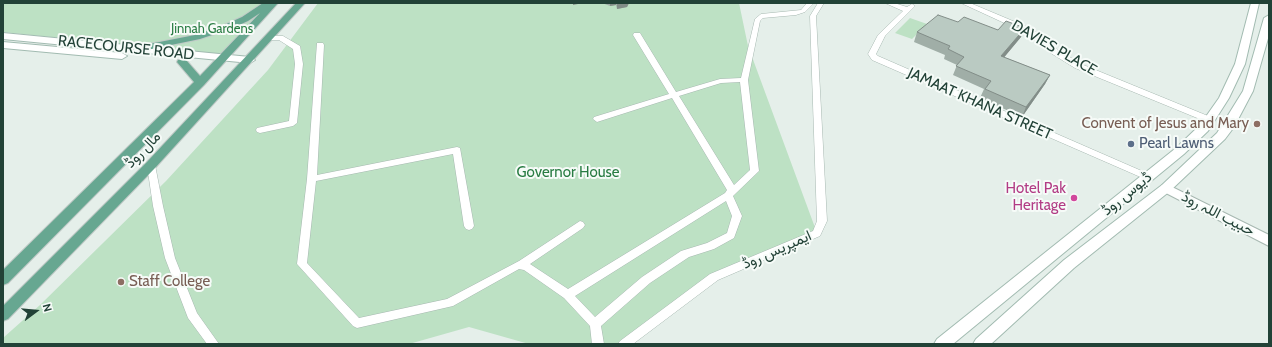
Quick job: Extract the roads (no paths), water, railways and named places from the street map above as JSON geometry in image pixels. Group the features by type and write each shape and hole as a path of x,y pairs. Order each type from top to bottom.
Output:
{"main road":[{"path":"137,50 197,37 227,27 245,19 268,3"},
{"name":"مال روڈ","path":"3,279 200,83 274,3"},
{"name":"مال روڈ","path":"3,315 151,165 301,3"},
{"name":"ڈیوس روڈ","path":"942,344 1180,151 1204,128 1224,98 1240,64 1255,3"},
{"name":"ڈیوس روڈ","path":"981,344 1069,264 1166,188 1228,127 1248,91 1269,18"},
{"name":"RACECOURSE ROAD","path":"3,36 137,50 220,62 246,64"},
{"name":"RACECOURSE ROAD","path":"3,45 182,62 220,62"},
{"path":"182,62 200,83"},
{"name":"حبیب اللہ روڈ","path":"1166,188 1269,241"}],"street":[{"path":"568,295 730,192 755,171 744,80 757,20 761,16 796,13 803,10 810,3"},
{"name":"ایمپریس روڈ","path":"624,344 714,277 816,233 822,221 813,16 821,3"},
{"name":"JAMAAT KHANA STREET","path":"888,3 910,8 882,35 872,54 875,58 1148,177"},
{"name":"DAVIES PLACE","path":"964,3 1029,31 1052,50 1078,66 1210,120"},
{"path":"595,324 646,280 685,254 710,246 731,235 737,216 730,192 675,95 637,35"},
{"path":"260,130 293,123 299,64 297,48 280,38 270,38"},
{"path":"320,45 312,179 302,264 357,323 449,303 522,264 580,225"},
{"path":"597,119 720,81 744,80"},
{"path":"312,179 457,150 470,226"},
{"path":"151,165 158,206 170,258 192,315 213,344"},
{"path":"522,264 568,295 595,324 598,344"}],"place":[{"name":"Convent of Jesus and Mary","path":"1257,124"},
{"name":"Pearl Lawns","path":"1131,144"},
{"name":"Hotel Pak Heritage","path":"1074,198"},
{"name":"Staff College","path":"121,282"}],"park label":[{"name":"Jinnah Gardens","path":"212,29"},
{"name":"Governor House","path":"568,173"}]}
